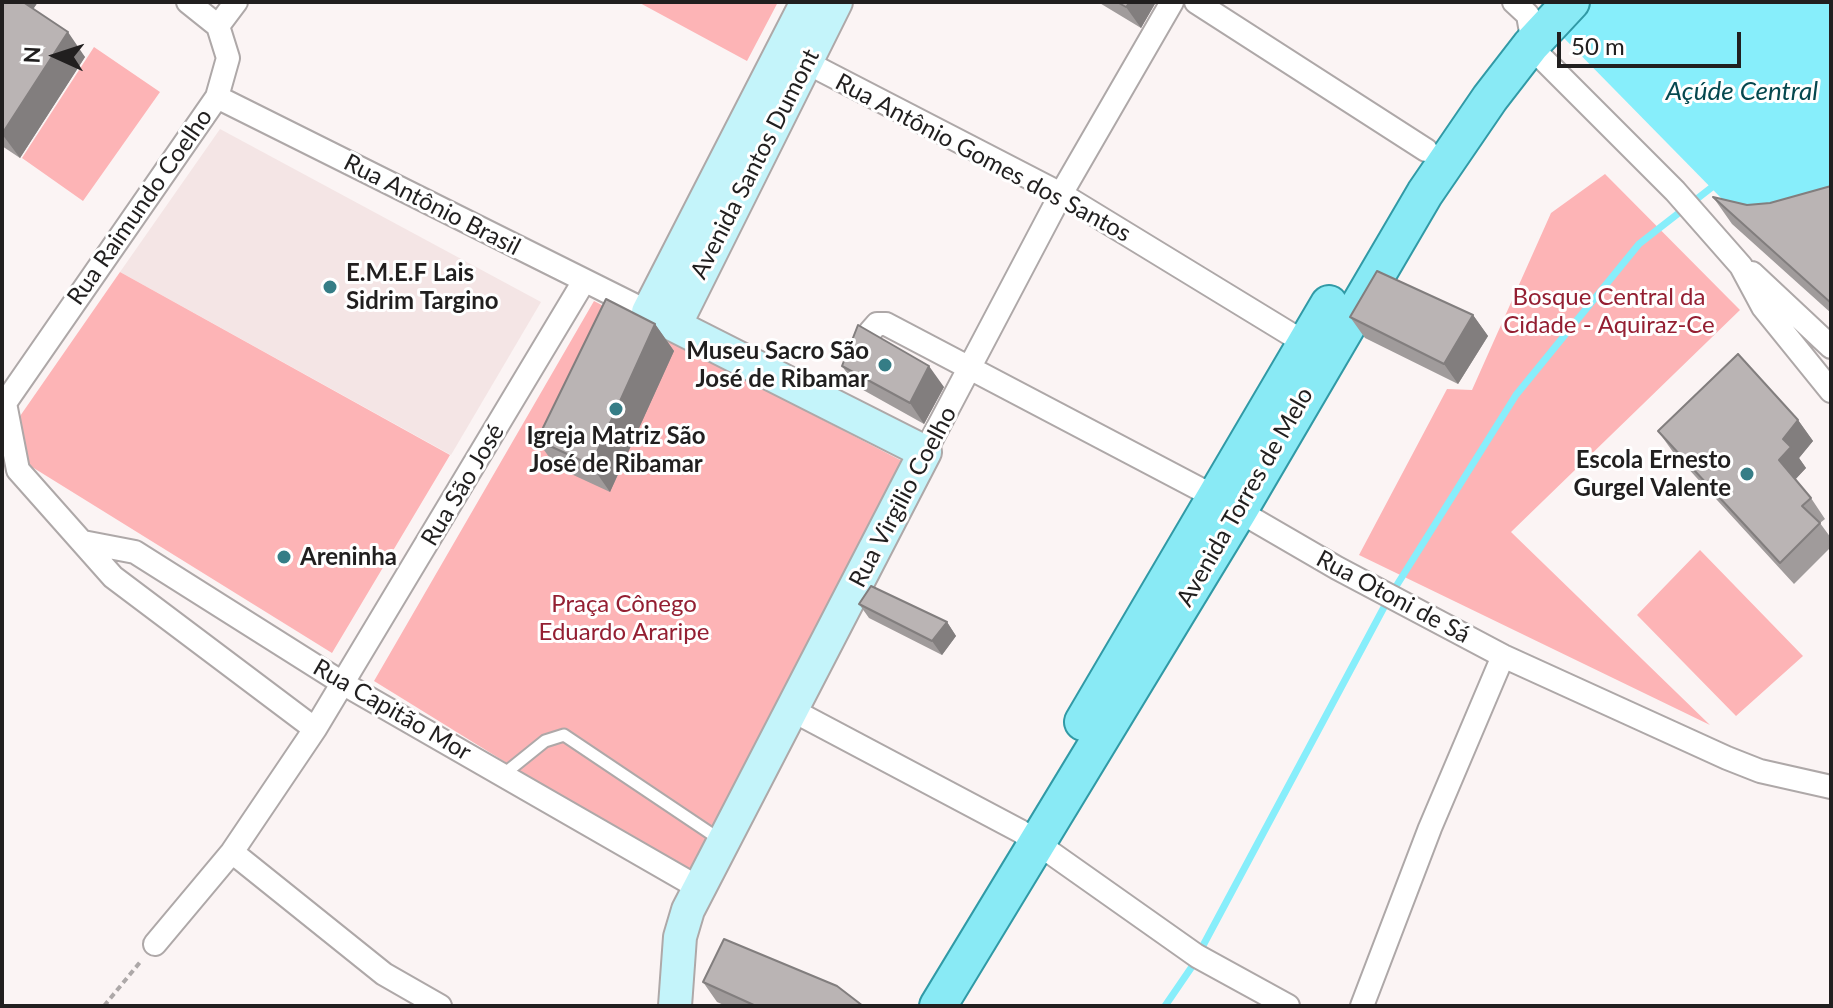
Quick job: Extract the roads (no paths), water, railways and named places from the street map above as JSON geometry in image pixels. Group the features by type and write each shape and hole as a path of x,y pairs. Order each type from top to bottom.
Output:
{"main road":[{"name":"Avenida Torres de Melo","path":"1226,504 1305,343 1426,150 1528,16 1571,2"},
{"name":"Avenida Torres de Melo","path":"938,1006 1030,836 1226,504 1326,357 1528,16"},
{"name":"Avenida Torres de Melo","path":"915,1006 1030,836"}],"street":[{"path":"188,2 218,26 236,2"},
{"name":"Avenida Santos Dumont","path":"794,57 807,2"},
{"name":"Avenida Santos Dumont","path":"661,319 794,57 836,2"},
{"name":"Rua Virgilio Coelho","path":"675,1006 680,937 699,888 1061,194 1172,2"},
{"path":"1196,2 1426,150"},
{"path":"1528,16 1741,266 1763,307 1831,391"},
{"name":"Rua Raimundo Coelho","path":"3,402 217,97 228,58 218,26"},
{"name":"Rua Antônio Gomes dos Santos","path":"794,57 1061,194 1305,343"},
{"name":"Rua Antônio Brasil","path":"217,97 661,319"},
{"path":"1741,266 1831,347"},
{"name":"Rua São José","path":"155,944 232,852 315,729 584,281"},
{"path":"661,319 925,452"},
{"name":"Rua Otoni de Sá","path":"870,332 877,324 886,324 972,368 1503,656 1727,758 1760,771 1831,787"},
{"path":"3,402 18,470 113,577 315,729"},
{"name":"Rua Capitão Mor","path":"83,542 135,552 344,684 699,888"},
{"path":"1362,1006 1430,828 1503,656"},
{"path":"790,709 1030,836 1197,956 1288,1006"},
{"path":"232,852 384,974 440,1006"}],"lane":[{"path":"504,774 545,741 564,735 578,741 723,842"}],"water":[{"name":"Açúde Central","path":"1591,2 1831,2 1831,196 1759,213 1723,200 1558,32"}],"waterway":[{"path":"1165,1006 1191,968 1390,596 1516,395 1639,244 1716,184"}],"place":[{"name":"E.M.E.F Lais Sidrim Targino","path":"330,287"},
{"name":"Museu Sacro São José de Ribamar","path":"885,365"},
{"name":"Igreja Matriz São José de Ribamar","path":"616,409"},
{"name":"Escola Ernesto Gurgel Valente","path":"1747,474"},
{"name":"Areninha","path":"284,557"}],"park label":[{"name":"Bosque Central da Cidade - Aquiraz-Ce","path":"1609,311"},
{"name":"Praça Cônego Eduardo Araripe","path":"624,618"}]}
